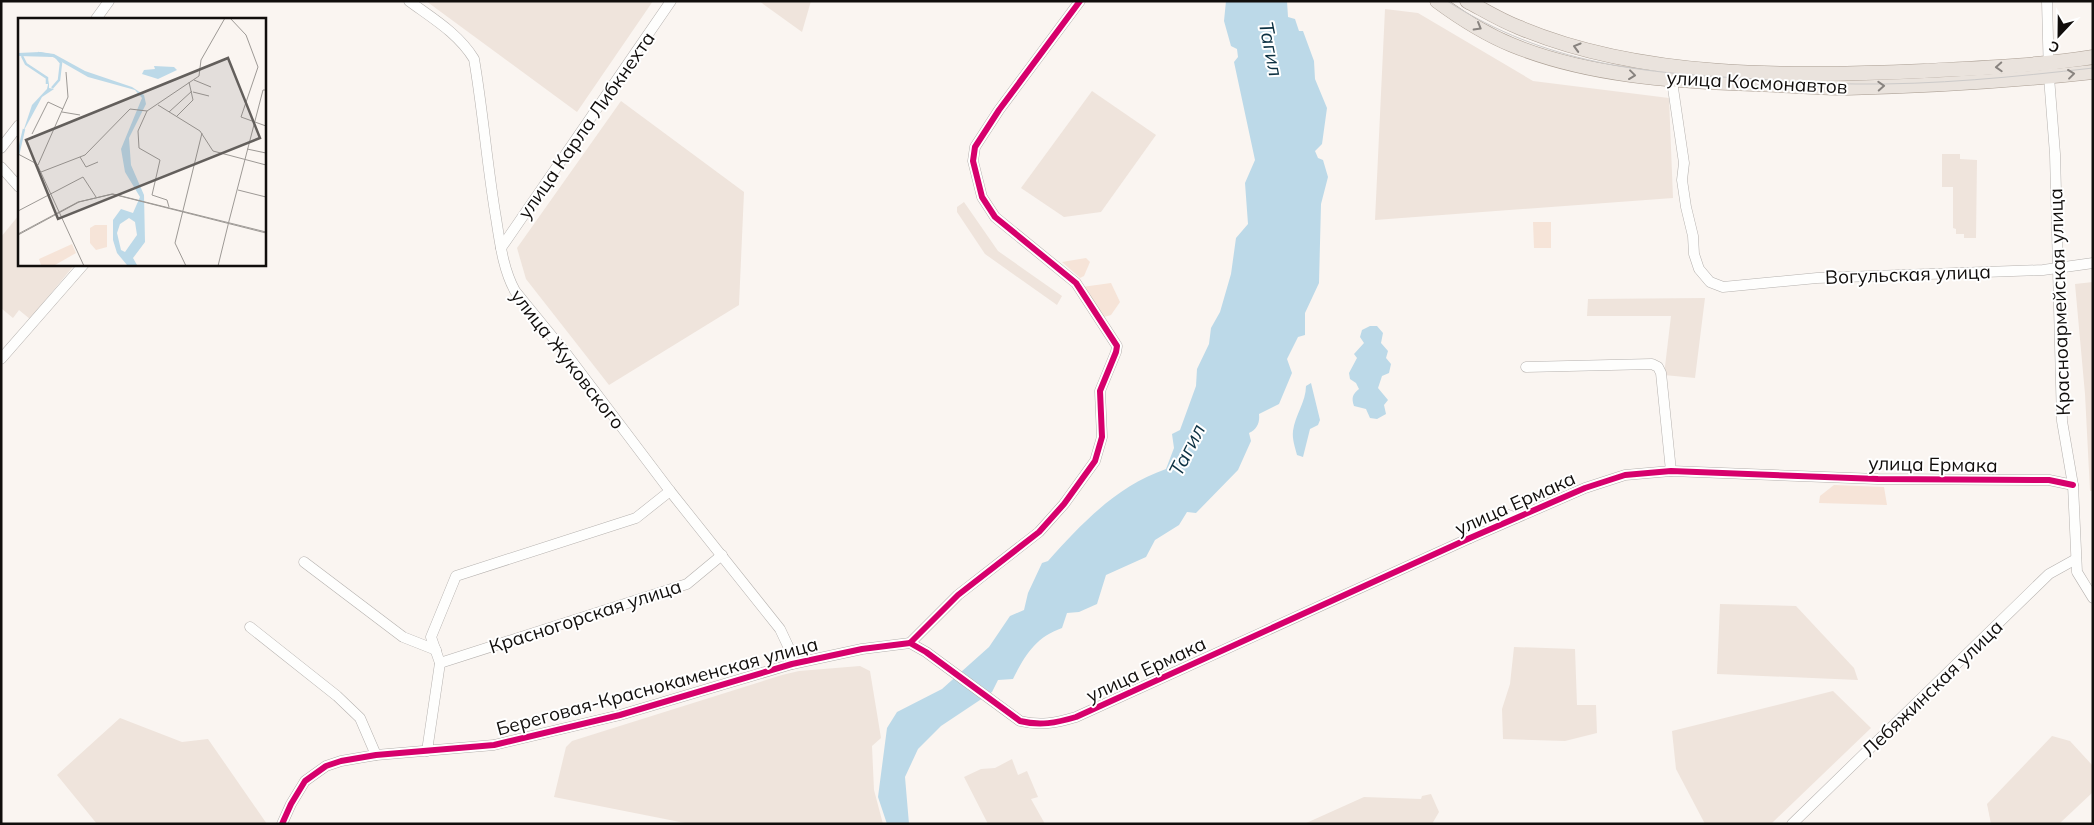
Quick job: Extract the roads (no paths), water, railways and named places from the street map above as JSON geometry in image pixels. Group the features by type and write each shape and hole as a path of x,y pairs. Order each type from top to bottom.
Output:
{"main road":[{"name":"улица Космонавтов","path":"1436,1 1510,45 1556,60 1607,72 1673,73 1846,88 2048,70 2093,72"},
{"name":"улица Космонавтов","path":"1467,1 1518,28 1673,73"},
{"name":"улица Космонавтов","path":"2048,70 2093,57"}],"street":[{"path":"97,18 109,1"},
{"name":"улица Жуковского","path":"409,1 451,32 466,46 474,59 487,164 501,248 508,279 514,291 568,356 670,491 780,629 788,646 792,664"},
{"name":"улица Карла Либкнехта","path":"501,248 671,1"},
{"path":"910,643 958,595 1038,532 1058,511 1095,461 1102,437 1100,392 1117,346 1076,283 994,217 982,197 973,161 975,147 999,110 1080,1"},
{"name":"Красноармейская улица","path":"2047,1 2048,70 2055,154 2062,422 2073,485 2076,558 2081,581 2093,598"},
{"name":"Вогульская улица","path":"1673,73 1684,163 1682,180 1686,208 1694,236 1694,254 1699,268 1710,282 1722,288 1818,278 2058,269 2093,263"},
{"path":"1,148 18,125"},
{"path":"1,166 18,185"},
{"path":"1,359 83,265"},
{"path":"1526,366 1652,364 1658,367 1661,373 1667,420 1671,471"},
{"name":"улица Ермака","path":"910,643 936,659 1020,721 1035,724 1055,724 1076,717 1470,538 1608,480 1640,473 1671,471 1878,479 2049,480 2073,485"},
{"path":"427,751 440,663 431,637 456,576 636,518 670,491"},
{"name":"Красногорская улица","path":"440,663 687,584 722,555"},
{"name":"Лебяжинская улица","path":"1792,824 2049,574 2076,558"},
{"path":"304,562 403,637 436,650"},
{"path":"250,627 336,696 360,718 376,755"},
{"name":"Береговая-Краснокаменская улица","path":"282,824 298,791 315,772 341,761 376,755 494,745 558,731 792,664 862,649 910,643"}],"water":[{"name":"Тагил","path":"1226,1 1287,1 1288,17 1295,19 1299,31 1303,31 1314,61 1315,79 1327,108 1322,144 1315,151 1318,158 1323,160 1328,177 1321,204 1319,283 1305,313 1305,335 1298,337 1287,359 1292,373 1279,404 1259,414 1257,425 1249,433 1251,441 1238,470 1196,513 1187,512 1179,525 1155,540 1146,557 1106,575 1097,604 1079,612 1067,613 1062,628 1045,636 1032,648 1013,679 998,680 992,692 941,726 918,749 905,777 909,824 887,824 878,797 887,728 897,712 942,689 989,647 1010,616 1024,610 1028,593 1042,563 1048,561 1101,507 1132,485 1166,469 1174,448 1172,434 1180,430 1196,386 1197,369 1209,344 1211,328 1220,312 1231,274 1236,238 1248,224 1245,183 1255,160 1234,62 1238,57 1237,49 1231,46 1224,21"},
{"path":"1370,326 1377,326 1383,333 1381,343 1388,351 1386,358 1391,364 1389,373 1382,376 1378,388 1388,400 1384,405 1386,414 1377,419 1370,418 1366,409 1354,406 1353,396 1359,389 1356,383 1350,379 1349,373 1357,358 1354,354 1364,343 1360,337 1362,330"},
{"path":"1311,383 1320,420 1318,425 1310,429 1303,457 1297,455 1293,431 1306,392 1306,386"}],"tram line":[{"path":"1447,1 1485,22 1522,39 1559,52 1635,69 1715,77 1819,83 1885,84 1974,80 2093,68"}]}
